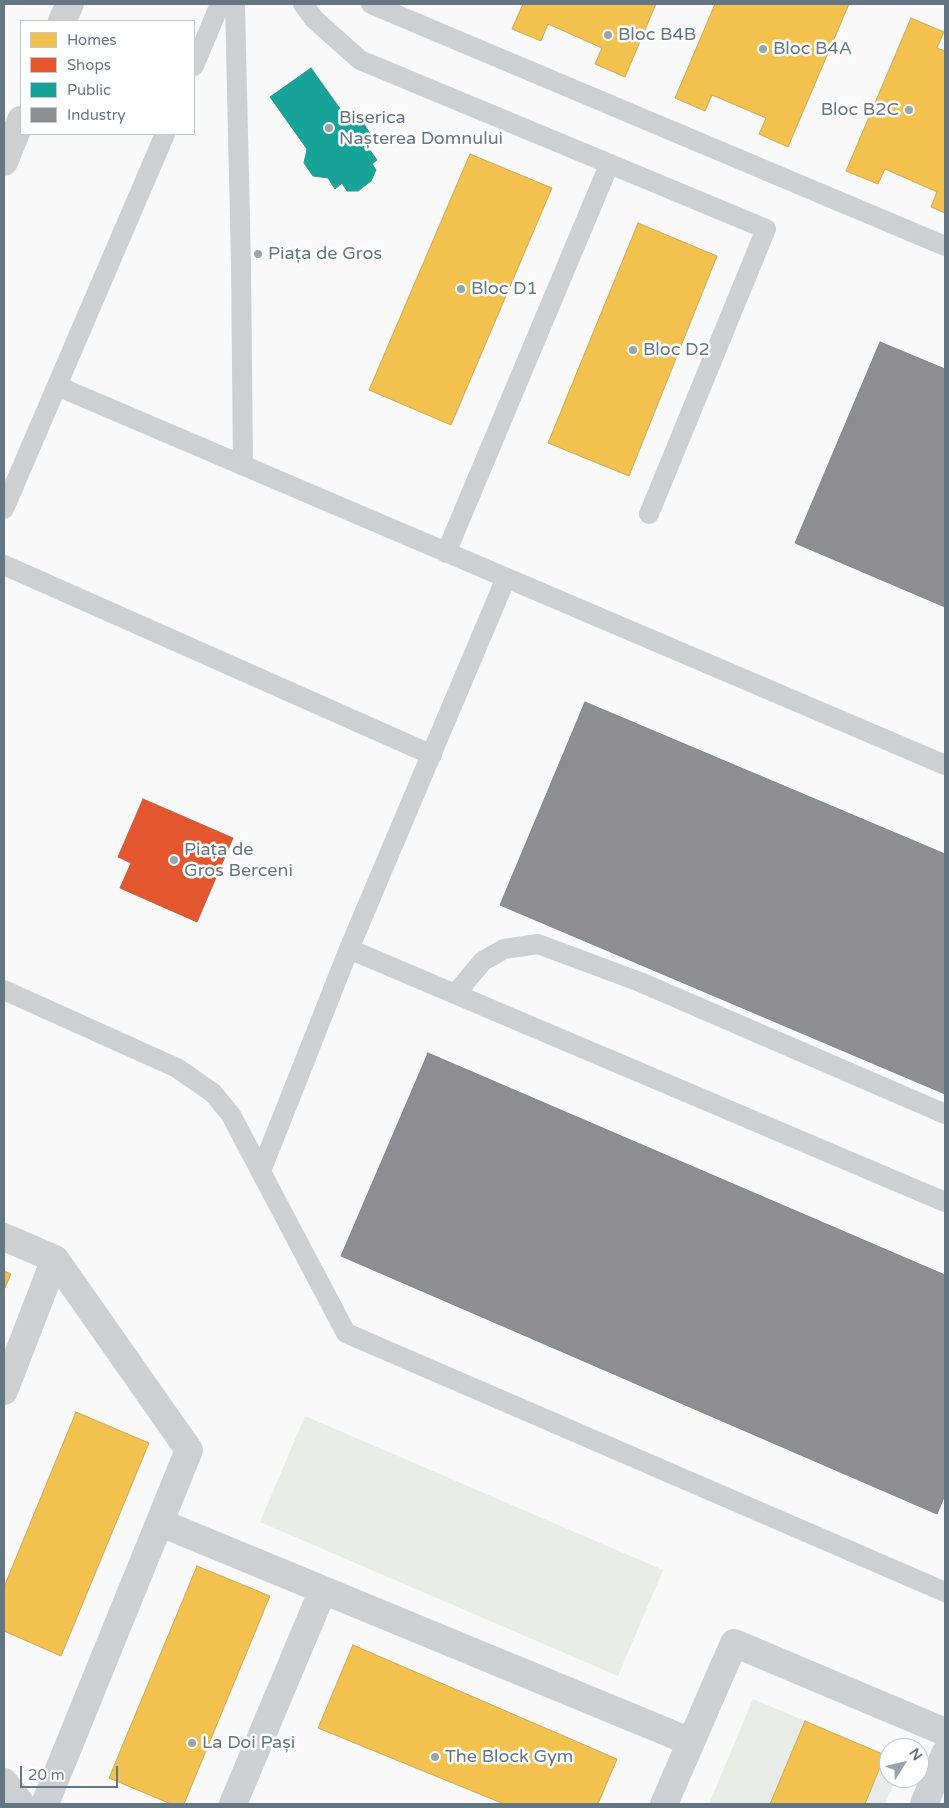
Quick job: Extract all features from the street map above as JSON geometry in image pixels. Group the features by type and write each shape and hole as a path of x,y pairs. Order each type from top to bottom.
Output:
{"street":[{"path":"62,20 70,4"},
{"path":"4,1237 55,1260 189,1450 161,1523 45,1804"},
{"path":"4,1391 55,1260"},
{"path":"161,1523 691,1742"},
{"path":"233,1804 322,1590"},
{"path":"664,1804 734,1643 945,1732"},
{"path":"924,1804 945,1754"},
{"path":"4,1782 21,1804"}],"lane":[{"path":"195,64 220,4"},
{"path":"235,4 241,263 243,466"},
{"path":"303,4 314,19 360,60 766,229 649,514"},
{"path":"371,4 945,246"},
{"path":"4,509 165,135"},
{"path":"446,553 609,165"},
{"path":"58,386 945,765"},
{"path":"4,565 432,754"},
{"path":"261,1170 349,949 506,578"},
{"path":"455,994 483,961 504,949 538,944 640,982 945,1114"},
{"path":"349,949 945,1202"},
{"path":"4,990 177,1068 212,1093 231,1115 346,1334 945,1590"}],"shaded area":[{"path":"305,1416 663,1570 618,1676 260,1522"},
{"path":"753,1699 805,1721 770,1804 709,1804"},
{"path":"879,1770 879,1788 892,1788 885,1804 865,1804"}],"building: Homes":[{"name":"Bloc B4B","path":"523,4 656,4 625,77 595,64 602,48 548,24 541,41 512,29"},
{"name":"Bloc B4A","path":"715,4 849,4 788,147 759,134 766,118 712,95 705,111 675,98"},
{"name":"Bloc B2C","path":"911,18 944,32 937,48 945,51 945,213 931,207 937,192 885,169 878,184 846,171"},
{"name":"Bloc D1","path":"470,154 552,188 451,425 369,390"},
{"name":"Bloc D2","path":"638,223 717,256 629,476 548,443"},
{"path":"4,1271 11,1274 4,1290"},
{"path":"76,1412 149,1443 61,1656 4,1631 4,1587"},
{"path":"197,1566 270,1596 184,1804 171,1804 109,1778"},
{"path":"353,1645 617,1759 598,1804 504,1804 318,1728"},
{"path":"805,1721 879,1752 879,1770 865,1804 770,1804"}],"building: Shops":[{"name":"Piața de Gros Berceni","path":"143,799 233,838 197,922 120,888 131,863 118,857"}],"building: Public":[{"name":"Biserica Nașterea Domnului","path":"311,68 348,120 362,121 371,135 369,149 377,160 372,164 376,170 371,181 358,191 347,191 342,183 335,189 328,178 313,176 304,163 307,149 270,97"}],"building: Industry":[{"path":"880,342 945,369 945,607 795,543"},
{"path":"585,702 945,854 945,1094 500,905"},
{"path":"428,1053 945,1275 945,1495 937,1514 341,1256"}],"place":[{"name":"Bloc B4B","path":"608,35"},
{"name":"Bloc B4A","path":"763,49"},
{"name":"Bloc B2C","path":"909,110"},
{"name":"Biserica Nașterea Domnului","path":"329,128"},
{"name":"Piața de Gros","path":"258,254"},
{"name":"Bloc D1","path":"461,289"},
{"name":"Bloc D2","path":"633,350"},
{"name":"Piața de Gros Berceni","path":"174,860"},
{"name":"La Doi Pași","path":"192,1743"},
{"name":"The Block Gym","path":"435,1757"}]}
